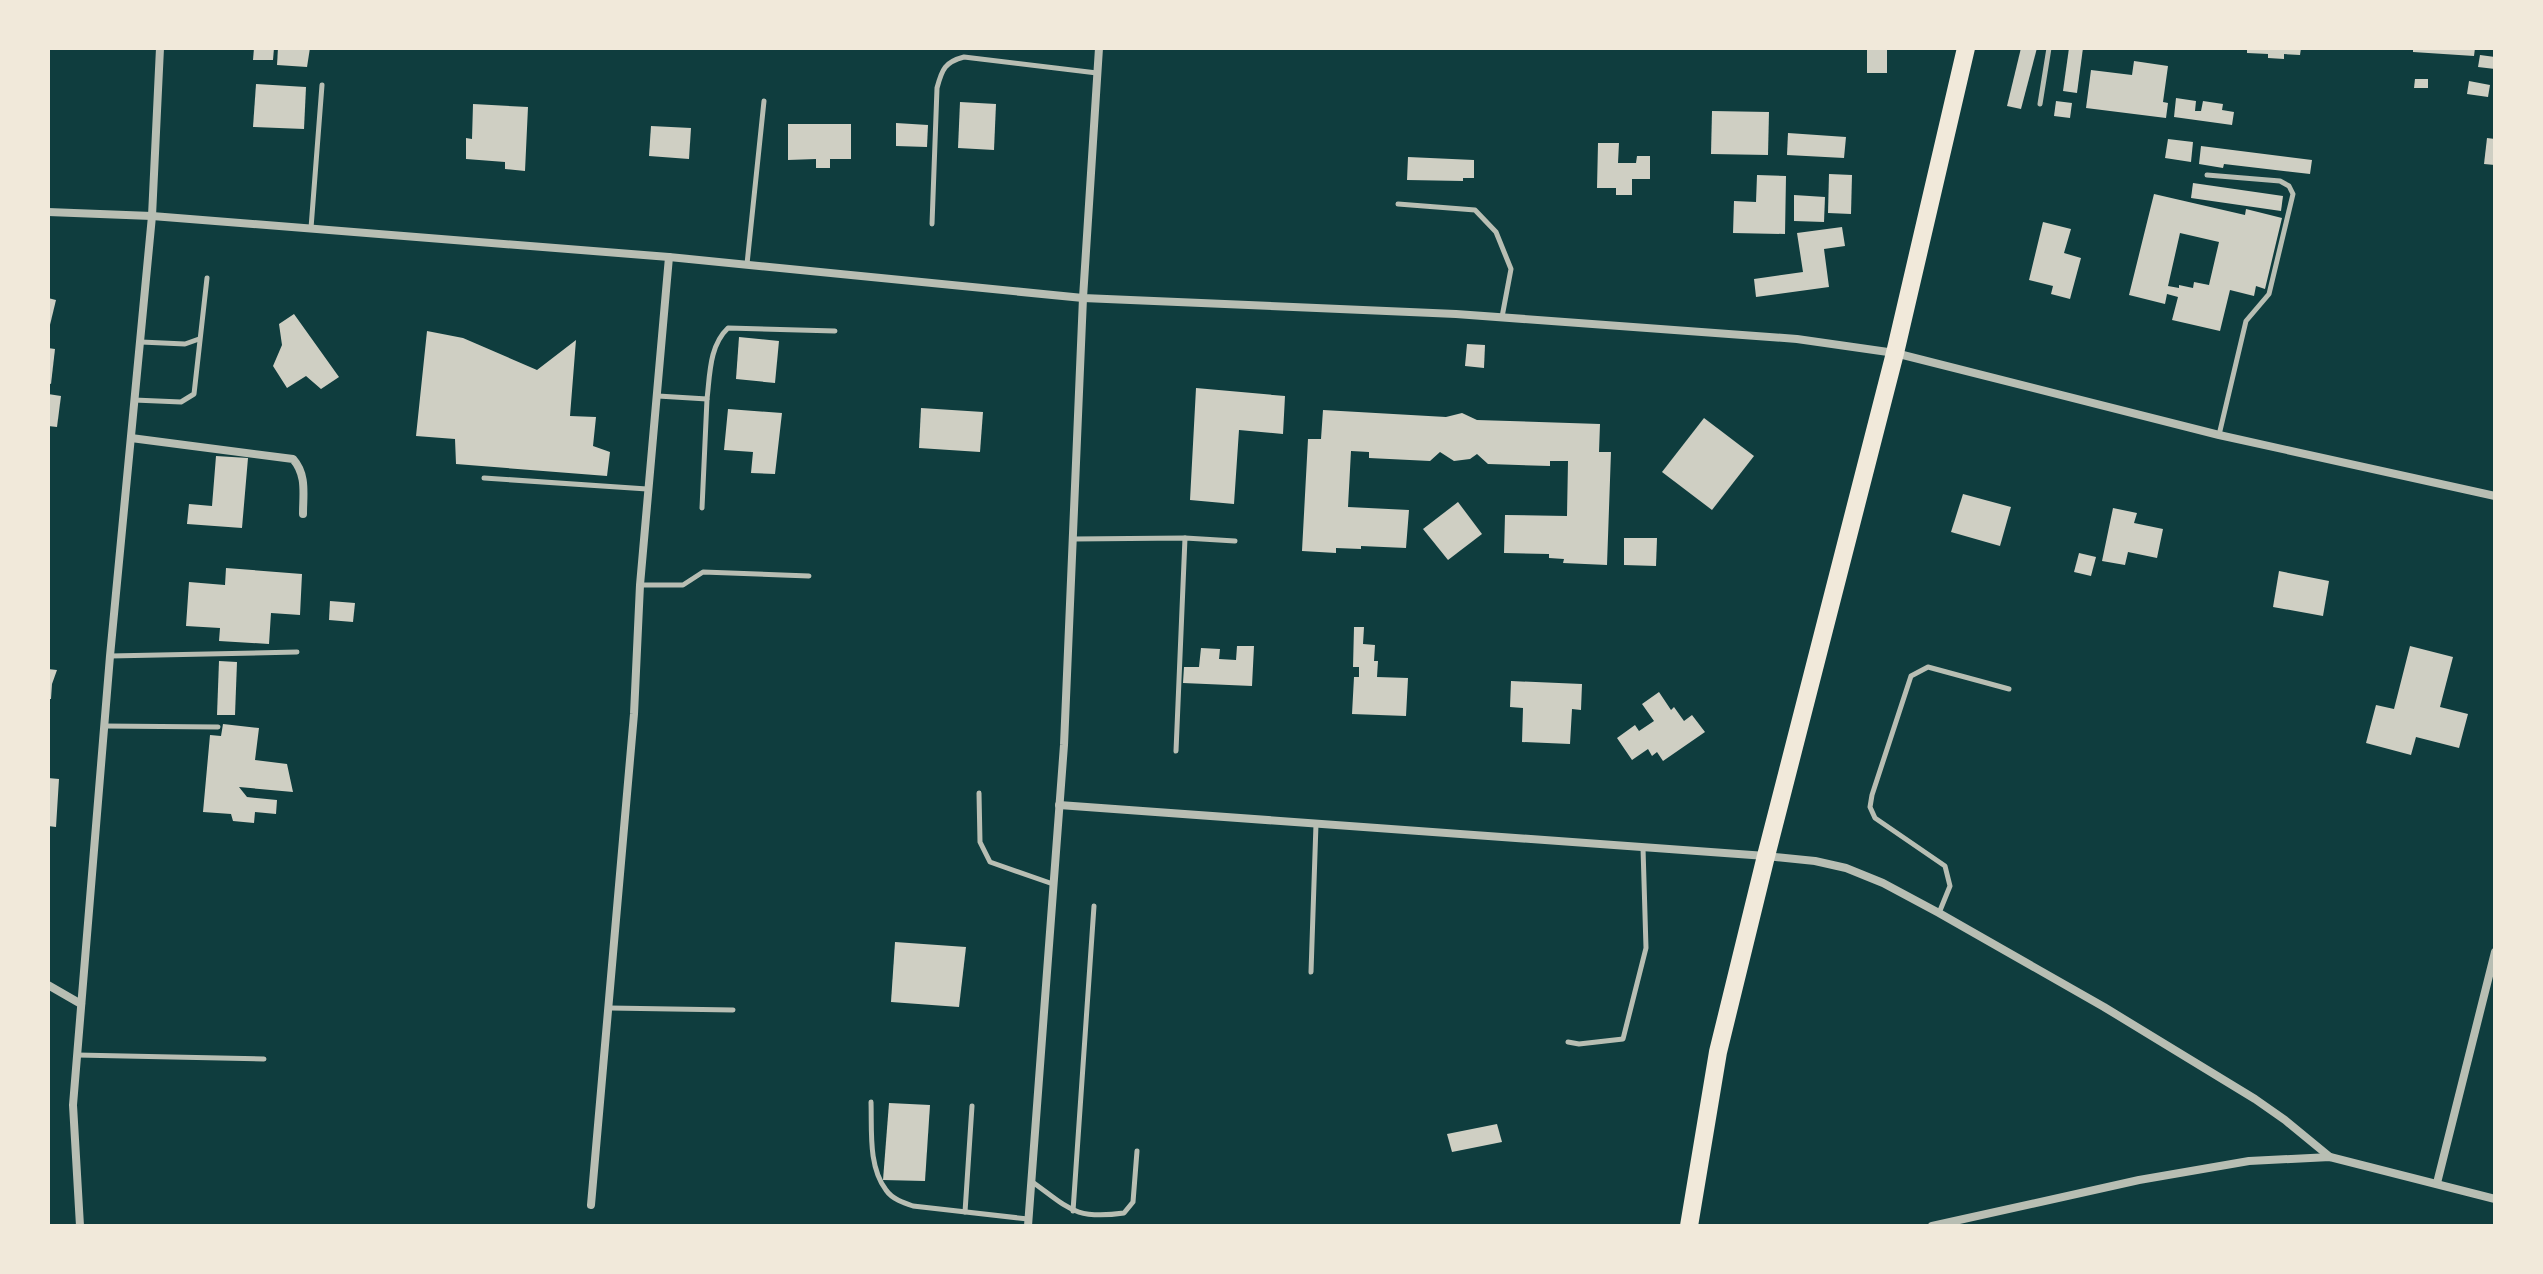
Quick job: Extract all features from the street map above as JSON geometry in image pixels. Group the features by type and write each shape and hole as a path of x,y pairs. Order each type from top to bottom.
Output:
{"highway":[{"path":"1689,1226 1718,1052 1895,353 1966,48"}],"street":[{"path":"80,1226 73,1105 110,656 152,216 160,48"},
{"path":"1028,1224 1059,805 1074,539 1083,298 1099,48"},
{"path":"48,212 152,216 669,257 1083,298 1502,317 1797,339 1895,353 2219,435 2495,496"},
{"path":"591,1205 634,714 647,489 669,257"},
{"path":"131,438 293,459 300,467 303,478 303,514"},
{"path":"1059,805 1766,856 1846,868 1883,883 1939,913 2104,1007 2255,1099 2330,1157"},
{"path":"2437,1183 2495,952"},
{"path":"48,985 81,1004"},
{"path":"1932,1226 2155,1177 2249,1161 2330,1157 2495,1199"}],"lane":[{"path":"2040,104 2049,48"},
{"path":"932,224 937,88 942,68 952,60 964,57 1097,73"},
{"path":"311,228 322,85"},
{"path":"747,265 764,101"},
{"path":"2207,175 2280,181 2289,186 2293,194 2269,294 2246,321 2219,435"},
{"path":"1398,204 1475,210 1496,232 1511,269 1502,317"},
{"path":"134,400 181,402 194,394 207,278"},
{"path":"702,508 707,399 713,354 720,335 728,328 835,331"},
{"path":"140,342 185,344 199,339"},
{"path":"658,396 707,399"},
{"path":"484,478 647,489"},
{"path":"1176,751 1185,538"},
{"path":"1074,539 1235,541"},
{"path":"640,585 683,585 703,572 809,576"},
{"path":"110,656 297,652"},
{"path":"1939,913 1950,886 1945,866 1875,818 1870,807 1872,795 1911,676 1928,667 2009,689"},
{"path":"104,726 218,727"},
{"path":"979,793 980,842 990,862 1053,884"},
{"path":"1311,972 1316,824"},
{"path":"1568,1042 1579,1044 1623,1039 1646,948 1643,847"},
{"path":"1073,1211 1094,906"},
{"path":"610,1008 733,1010"},
{"path":"77,1055 264,1059"},
{"path":"871,1102 874,1162 886,1191 898,1201 1028,1224"},
{"path":"965,1212 972,1106"},
{"path":"1031,1181 1073,1211 1099,1216 1124,1213 1133,1202 1137,1151"}],"building":[{"path":"254,48 274,48 273,60 253,60"},
{"path":"278,48 310,48 307,67 277,65"},
{"path":"1867,48 1887,48 1887,73 1867,73"},
{"path":"2021,48 2037,48 2021,109 2007,106"},
{"path":"2069,48 2083,48 2077,93 2063,91"},
{"path":"2247,48 2301,48 2300,55 2284,54 2284,59 2247,53"},
{"path":"2413,48 2475,48 2474,56 2413,52"},
{"path":"2480,55 2495,57 2495,69 2478,67"},
{"path":"2134,61 2168,66 2163,102 2168,103 2166,118 2086,108 2091,70 2132,75"},
{"path":"2415,79 2428,79 2428,88 2414,88"},
{"path":"2469,81 2490,85 2488,97 2467,94"},
{"path":"256,84 306,87 304,129 253,127"},
{"path":"2176,98 2196,101 2195,111 2201,111 2203,101 2223,104 2222,110 2234,112 2232,125 2174,117"},
{"path":"2056,101 2072,103 2070,118 2054,116"},
{"path":"960,102 996,104 994,150 958,148"},
{"path":"473,104 528,107 525,171 505,169 505,162 466,159 466,138 472,139"},
{"path":"1712,111 1769,112 1768,155 1711,154"},
{"path":"896,123 928,125 927,147 896,146"},
{"path":"788,124 851,124 851,159 830,159 830,168 816,168 816,159 788,160"},
{"path":"651,126 691,128 689,159 649,156"},
{"path":"1788,133 1846,137 1844,158 1787,155"},
{"path":"2487,138 2495,139 2495,165 2484,164"},
{"path":"2168,139 2193,142 2191,162 2165,158"},
{"path":"1598,143 1619,143 1618,163 1636,163 1637,156 1650,156 1650,179 1632,179 1632,195 1616,195 1616,188 1597,188"},
{"path":"2201,146 2312,160 2310,174 2199,164"},
{"path":"1408,157 1474,160 1474,178 1463,178 1463,181 1407,180"},
{"path":"1829,174 1852,175 1851,214 1828,213"},
{"path":"1757,175 1786,176 1785,234 1733,233 1734,201 1756,202"},
{"path":"2193,183 2283,196 2281,211 2191,198"},
{"path":"2154,194 2245,215 2246,209 2282,218 2265,289 2256,286 2254,296 2230,290 2220,331 2172,320 2178,297 2167,294 2165,304 2129,295","holes":["2180,233 2219,242 2209,285 2194,282 2193,288 2168,286"]},
{"path":"1794,195 1825,197 1824,222 1794,221"},
{"path":"2043,222 2071,229 2064,253 2081,258 2070,299 2051,294 2053,286 2029,280"},
{"path":"1842,227 1845,246 1824,249 1829,287 1756,297 1754,279 1803,272 1797,233"},
{"path":"48,298 56,300 49,329 48,329"},
{"path":"294,314 339,377 321,389 306,376 287,388 273,366 282,345 279,324"},
{"path":"427,331 463,338 537,370 576,340 570,416 596,417 593,446 610,452 607,476 456,464 455,439 416,436"},
{"path":"739,337 779,341 775,383 736,379"},
{"path":"1467,344 1485,345 1484,368 1465,366"},
{"path":"48,348 55,349 51,384 48,383"},
{"path":"1196,388 1285,396 1283,434 1239,430 1234,504 1190,500"},
{"path":"48,394 61,396 57,427 48,426"},
{"path":"921,408 983,412 980,452 919,448"},
{"path":"728,409 782,413 775,474 751,473 753,452 724,450"},
{"path":"1323,410 1446,417 1462,413 1477,420 1600,424 1599,452 1611,452 1607,565 1563,563 1564,559 1549,558 1549,554 1504,553 1505,515 1567,516 1568,461 1550,461 1550,466 1488,464 1477,454 1470,459 1454,461 1440,452 1430,461 1369,458 1369,452 1351,451 1348,507 1409,510 1406,548 1361,546 1361,549 1336,548 1336,553 1302,551 1308,439 1321,439"},
{"path":"1704,418 1754,456 1712,510 1662,472"},
{"path":"216,456 248,458 242,528 187,524 189,504 212,506"},
{"path":"1963,494 2011,507 2000,546 1951,532"},
{"path":"1458,502 1482,534 1448,560 1423,529"},
{"path":"2113,508 2137,513 2134,523 2163,529 2157,558 2128,552 2125,565 2102,561"},
{"path":"1624,538 1657,538 1656,566 1624,565"},
{"path":"2079,553 2096,557 2091,576 2074,572"},
{"path":"226,568 302,574 300,615 271,613 269,644 219,641 220,628 186,626 189,582 225,585"},
{"path":"2279,571 2329,581 2323,616 2273,607"},
{"path":"330,601 355,603 353,622 329,620"},
{"path":"1354,627 1364,627 1363,644 1375,645 1377,677 1408,678 1406,716 1352,714 1354,677 1359,677 1359,667 1353,667"},
{"path":"1237,646 1254,646 1252,686 1183,683 1184,667 1199,667 1201,648 1220,649 1219,659 1236,660"},
{"path":"2410,646 2453,657 2440,707 2468,714 2459,748 2416,737 2411,755 2366,743 2376,705 2394,709"},
{"path":"219,661 237,662 235,715 217,715"},
{"path":"48,669 57,670 51,699 48,699"},
{"path":"1511,681 1582,684 1581,710 1572,709 1570,744 1522,742 1523,708 1510,707"},
{"path":"1659,692 1671,710 1674,707 1684,721 1692,715 1705,732 1663,761 1657,752 1652,756 1648,749 1632,760 1617,738 1635,725 1639,731 1654,721 1642,704"},
{"path":"223,724 259,728 255,760 287,764 293,792 239,787 247,797 277,800 276,814 255,812 254,823 233,821 231,814 203,812 210,735 221,736"},
{"path":"48,778 59,779 56,827 48,826"},
{"path":"895,942 966,947 959,1007 891,1002"},
{"path":"889,1103 930,1105 925,1181 883,1180"},
{"path":"1497,1124 1502,1142 1452,1152 1447,1134"}]}
